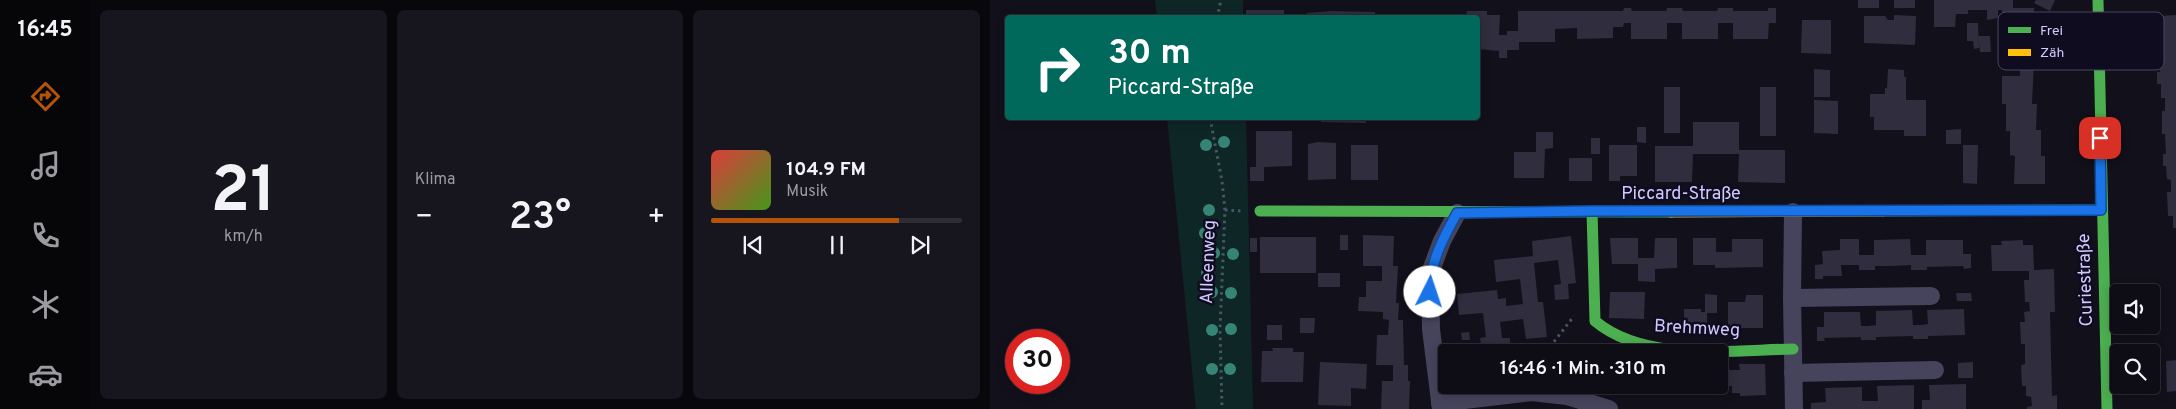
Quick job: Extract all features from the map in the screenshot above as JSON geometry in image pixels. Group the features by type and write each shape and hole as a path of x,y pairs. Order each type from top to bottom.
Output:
{"street":[{"name":"Curiestraße","path":"2099,70 2107,409"},
{"name":"Piccard-Straße","path":"1260,211 1457,213 2101,210"},
{"name":"Brehmweg","path":"1592,211 1595,321 1610,333 1656,347 1683,349 1793,349"},
{"path":"1793,212 1794,409"},
{"path":"1457,213 1442,241 1430,273 1431,329 1440,406 1567,396 1610,409"},
{"path":"1792,298 1931,296"},
{"path":"1793,373 1935,370"}],"path":[{"path":"1218,15 1221,0"},
{"name":"Alleenweg","path":"1210,120 1222,181 1225,210 1220,329 1222,409"},
{"path":"1552,344 1576,313"}],"green space":[{"path":"1155,0 1243,0 1243,15 1157,15"},
{"path":"1167,120 1246,120 1253,409 1196,409"}],"building":[{"path":"1858,0 1879,0 1879,8 1858,8"},
{"path":"1894,0 1915,0 1915,8 1894,8"},
{"path":"1934,0 2013,0 2013,8 2034,8 2034,12 2002,12 2002,10 1998,10 1998,18 1987,20 1987,10 1968,10 1968,14 1956,14 1955,27 1934,27"},
{"path":"2036,0 2055,0 2050,11 2034,3"},
{"path":"1624,8 1631,8 1632,11 1666,11 1667,8 1682,8 1683,11 1717,11 1718,8 1733,8 1733,11 1768,11 1768,8 1776,8 1776,23 1769,23 1768,39 1733,39 1733,23 1718,23 1718,39 1682,39 1682,23 1667,23 1667,39 1631,39 1631,23 1624,23 1623,27 1613,27 1613,38 1577,39 1577,28 1555,29 1555,42 1519,42 1519,50 1507,50 1507,58 1499,58 1499,51 1480,49 1480,15 1466,15 1467,11 1487,11 1487,15 1500,15 1499,35 1507,35 1507,31 1518,31 1518,11 1623,11"},
{"path":"1246,10 1284,10 1284,15 1246,15"},
{"path":"1332,11 1375,12 1375,15 1307,15 1307,13"},
{"path":"1894,15 1916,16 1915,45 1864,43 1864,16 1885,16 1888,20 1894,20"},
{"path":"2176,15 2176,228 2173,228 2173,216 2168,216 2167,192 2171,192 2171,180 2167,179 2166,166 2163,166 2163,154 2166,154 2165,134 2162,134 2162,111 2165,111 2165,98 2161,98 2161,84 2157,84 2157,72 2164,70 2164,16"},
{"path":"1802,20 1831,20 1831,54 1801,53"},
{"path":"1967,23 1978,23 1979,48 1974,49 1973,41 1967,41"},
{"path":"1978,36 1990,36 1991,52 1980,52"},
{"path":"1814,69 1830,70 1830,97 1814,97"},
{"path":"1888,69 1904,70 1904,77 1906,77 1906,100 1926,100 1926,136 1904,136 1904,130 1874,130 1874,117 1870,117 1870,94 1885,94"},
{"path":"2020,70 2034,70 2032,104 2037,104 2036,130 2041,130 2041,156 2045,156 2045,184 2014,184 2015,156 2010,155 2010,131 2006,131 2006,104 2002,104 2002,76 2020,76"},
{"path":"1664,87 1680,87 1680,133 1664,133"},
{"path":"1760,87 1776,87 1776,136 1760,136"},
{"path":"1814,100 1838,101 1838,134 1814,133"},
{"path":"1321,120 1366,120 1366,123 1321,122"},
{"path":"1693,122 1739,122 1739,150 1785,150 1785,183 1738,182 1739,154 1693,154 1692,182 1655,182 1655,146 1693,146"},
{"path":"1637,127 1646,127 1646,143 1637,142"},
{"path":"1961,129 1961,144 1946,144 1946,130"},
{"path":"1256,131 1292,131 1292,166 1264,167 1264,181 1250,181 1250,167 1256,167"},
{"path":"1536,132 1553,132 1553,148 1545,149 1544,178 1514,178 1514,152 1536,152"},
{"path":"1591,138 1600,138 1600,154 1591,154"},
{"path":"1318,142 1336,143 1336,179 1308,180 1308,144"},
{"path":"1351,145 1378,145 1378,180 1351,180"},
{"path":"1609,145 1637,145 1637,176 1620,176 1620,181 1609,181"},
{"path":"1963,145 1978,145 1977,184 1963,183"},
{"path":"1569,158 1592,158 1592,181 1569,181"},
{"path":"1340,235 1348,235 1348,250 1340,250"},
{"path":"1363,235 1394,236 1393,266 1398,266 1396,303 1399,303 1398,320 1403,320 1404,365 1408,365 1408,381 1410,381 1409,409 1381,409 1382,381 1393,381 1393,365 1376,365 1377,335 1388,335 1389,320 1383,319 1383,312 1358,311 1359,297 1366,297 1366,281 1382,281 1382,266 1363,266"},
{"path":"1571,236 1576,283 1568,284 1569,299 1555,300 1554,285 1561,284 1558,260 1534,263 1538,302 1543,302 1547,337 1526,339 1523,319 1500,322 1502,338 1510,338 1510,344 1481,344 1480,338 1486,337 1483,313 1459,315 1457,294 1497,290 1498,299 1506,298 1506,306 1523,304 1520,279 1496,282 1494,260 1533,256 1532,241"},
{"path":"1260,237 1316,237 1316,273 1260,273"},
{"path":"1250,238 1257,238 1257,252 1250,252"},
{"path":"1610,238 1638,238 1638,258 1654,258 1655,238 1677,238 1677,268 1655,269 1655,282 1638,281 1638,264 1612,264"},
{"path":"1693,238 1716,238 1716,252 1732,252 1732,239 1763,239 1763,267 1715,268 1715,265 1693,265"},
{"path":"1840,239 1859,239 1859,255 1874,255 1874,240 1910,239 1911,255 1926,255 1926,240 1963,240 1963,254 1971,254 1971,268 1964,269 1963,266 1927,267 1927,270 1911,270 1911,265 1875,266 1875,270 1859,270 1859,265 1841,265 1842,276 1823,276 1823,279 1815,279 1815,265 1823,264 1822,251 1840,250"},
{"path":"2023,240 2023,245 2033,245 2034,270 2054,269 2055,312 2050,312 2052,396 2057,395 2057,409 2027,409 2027,407 2032,406 2031,397 2026,396 2026,386 2022,386 2021,365 2025,364 2025,344 2021,344 2020,322 2025,322 2024,312 2030,311 2029,302 2025,302 2024,280 2029,280 2029,271 1992,271 1991,245 2002,245 2001,241"},
{"path":"1318,273 1340,273 1340,287 1318,287"},
{"path":"1610,292 1645,292 1644,319 1609,318"},
{"path":"1956,293 1971,293 1972,301 1957,301"},
{"path":"1705,294 1717,295 1717,313 1707,313 1707,333 1684,332 1684,309 1701,309 1701,312 1705,312"},
{"path":"1746,295 1763,295 1763,328 1728,328 1728,302 1745,302"},
{"path":"1964,309 1965,335 1928,336 1928,339 1913,339 1913,336 1876,337 1876,340 1861,340 1861,337 1824,338 1825,341 1817,341 1817,327 1824,327 1824,312 1860,312 1861,326 1868,326 1876,325 1876,311 1912,310 1913,325 1920,325 1928,324 1927,310"},
{"path":"1300,318 1315,318 1314,333 1300,333"},
{"path":"1267,325 1282,325 1282,340 1267,340"},
{"path":"1469,332 1470,340 1462,340 1461,333"},
{"path":"1272,348 1293,348 1293,352 1304,352 1303,382 1261,382 1262,351 1273,351"},
{"path":"2176,360 2176,391 2167,392 2166,361"},
{"path":"1320,362 1367,364 1366,389 1351,388 1351,406 1318,405"},
{"path":"1973,362 1973,378 1958,378 1958,363"},
{"path":"1739,364 1765,364 1766,395 1740,396 1740,393 1732,393 1732,386 1728,386 1728,370 1740,370"},
{"path":"1966,384 1966,409 1922,409 1922,400 1930,400 1929,385"},
{"path":"1914,385 1914,409 1811,409 1811,403 1826,402 1825,388 1862,387 1862,401 1878,401 1877,386"}],"traffic: fast":[{"path":"2098,0 2098,12"},
{"path":"2100,70 2107,409"},
{"path":"1883,211 2101,210"},
{"path":"1260,211 1671,212"},
{"path":"1592,211 1595,321 1615,334 1638,343 1664,349 1717,352 1793,349"}],"traffic: slow":[{"path":"1671,212 1883,211"}],"route":[{"path":"1430,292 1430,273 1442,241 1457,213 2101,210 2100,138"}]}
